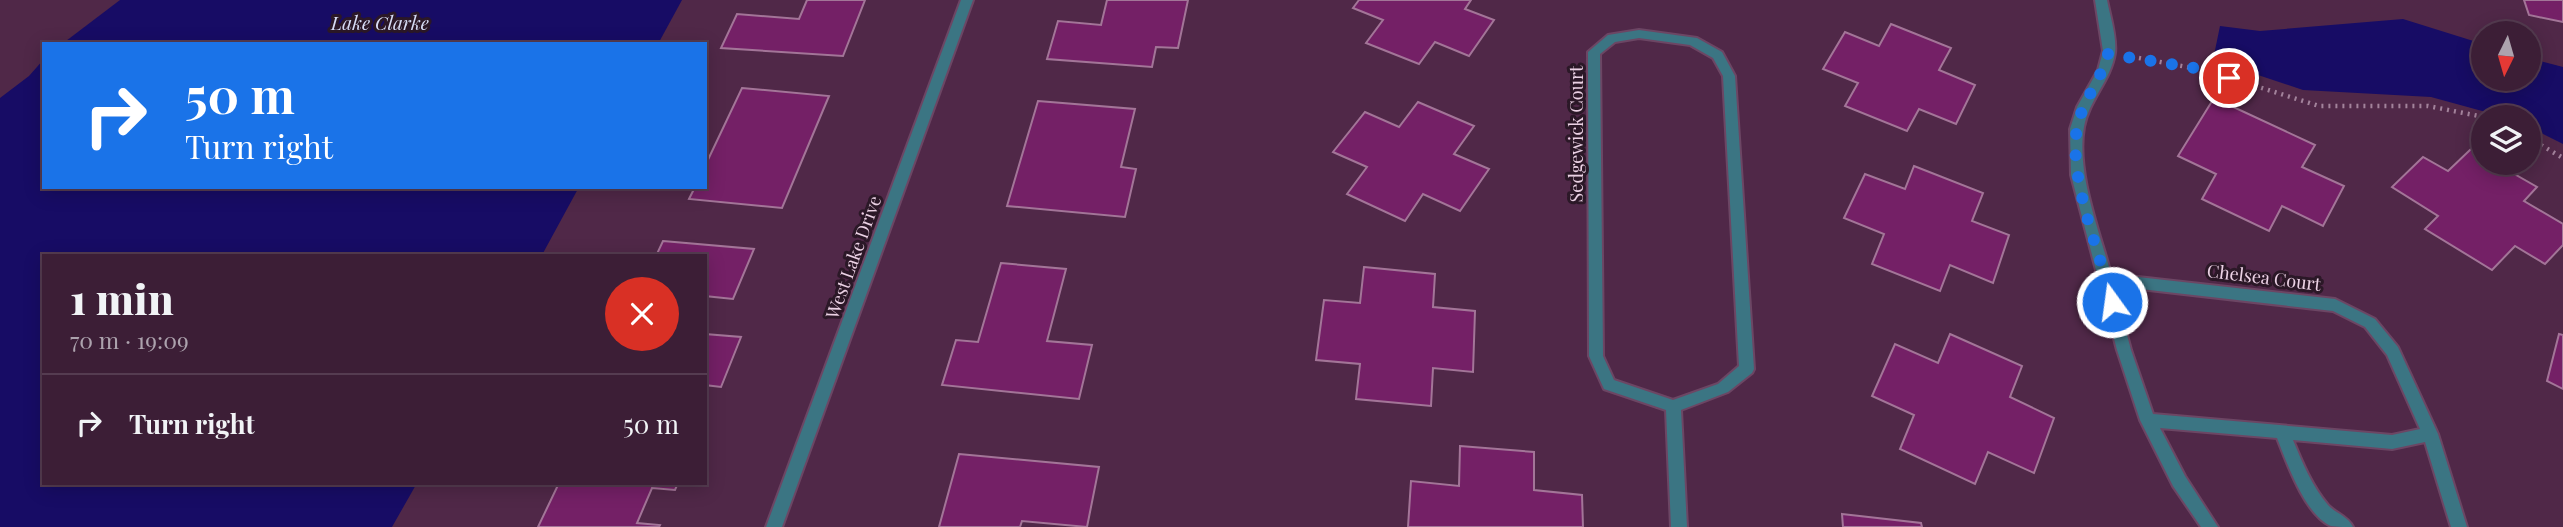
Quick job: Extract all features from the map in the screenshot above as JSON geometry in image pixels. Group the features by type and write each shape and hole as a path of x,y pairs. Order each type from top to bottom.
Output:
{"street":[{"name":"West Lake Drive","path":"774,527 967,0"},
{"path":"2101,0 2108,54 2104,70 2083,107 2077,129 2078,175 2124,350 2148,420 2179,481 2210,527"},
{"name":"Sedgewick Court","path":"1640,34 1693,41 1718,55 1729,76 1747,369 1723,388 1673,406 1609,385 1596,356 1594,52 1612,38 1640,34"},
{"name":"Chelsea Court","path":"2106,279 2335,305 2370,323 2393,351 2430,434 2459,527"},
{"path":"1673,406 1679,527"},
{"path":"2148,420 2392,442 2430,434"},
{"path":"2283,434 2301,477 2323,511 2346,527"}],"path":[{"path":"2108,54 2208,71 2319,106 2428,106 2471,114"},
{"path":"2541,145 2563,158"}],"water":[{"name":"Lake Clarke","path":"120,0 682,0 659,42 65,42"},
{"path":"2403,19 2471,40 2471,91 2541,91 2541,61 2563,67 2563,144 2541,133 2541,105 2471,105 2471,108 2431,97 2303,90 2213,60 2220,26 2260,31"},
{"path":"42,61 42,189 578,189 543,254 42,254 42,485 416,485 392,527 0,527 0,98 29,76"}],"building":[{"path":"807,0 865,0 843,56 721,48 737,14 799,19"},
{"path":"1107,0 1188,0 1178,48 1156,47 1152,67 1047,59 1058,21 1101,25"},
{"path":"1359,0 1471,0 1465,9 1494,20 1469,56 1435,42 1419,64 1366,43 1383,20 1353,8"},
{"path":"2524,0 2563,0 2563,22 2529,15"},
{"path":"1891,24 1951,48 1939,70 1975,85 1956,124 1919,109 1907,131 1845,106 1858,83 1823,69 1845,32 1879,46"},
{"path":"742,88 829,96 782,208 689,199 694,189 707,189 707,162"},
{"path":"2214,98 2315,145 2302,167 2344,186 2323,226 2282,206 2269,231 2202,199 2216,174 2178,156"},
{"path":"1038,101 1135,109 1121,167 1136,169 1125,217 1007,206"},
{"path":"1418,102 1474,126 1454,154 1489,169 1460,211 1423,194 1405,221 1347,194 1367,167 1333,152 1365,112 1399,127"},
{"path":"2471,149 2471,175 2516,175 2537,187 2524,201 2563,224 2563,245 2545,264 2515,246 2492,270 2425,229 2438,216 2392,187 2423,157 2448,171"},
{"path":"1914,166 1983,193 1972,221 2009,235 1993,283 1950,265 1940,291 1872,264 1884,234 1844,218 1865,174 1905,189"},
{"path":"663,241 754,249 733,299 707,296 707,254 657,254"},
{"path":"1001,263 1066,269 1047,341 1092,345 1079,399 942,385 956,340 978,342"},
{"path":"1364,267 1435,274 1433,307 1475,311 1473,372 1433,368 1431,406 1356,399 1360,364 1316,360 1324,300 1360,303"},
{"path":"707,334 741,337 721,387 707,385"},
{"path":"1950,334 2022,366 2010,397 2054,418 2034,473 1988,452 1975,484 1900,449 1914,415 1872,396 1895,344 1938,363"},
{"path":"2559,334 2563,335 2563,389 2547,381"},
{"path":"1460,446 1534,452 1534,490 1582,495 1583,527 1408,527 1411,481 1459,486"},
{"path":"959,454 1099,467 1087,527 1022,521 1020,527 939,527"},
{"path":"558,485 677,485 675,490 652,488 637,523 660,525 659,527 538,527"},
{"path":"1842,514 1921,523 1922,527 1843,527"}],"route":[{"path":"2112,302 2078,175 2076,152 2077,129 2083,107 2104,70 2108,54 2195,68 2229,78"}]}
